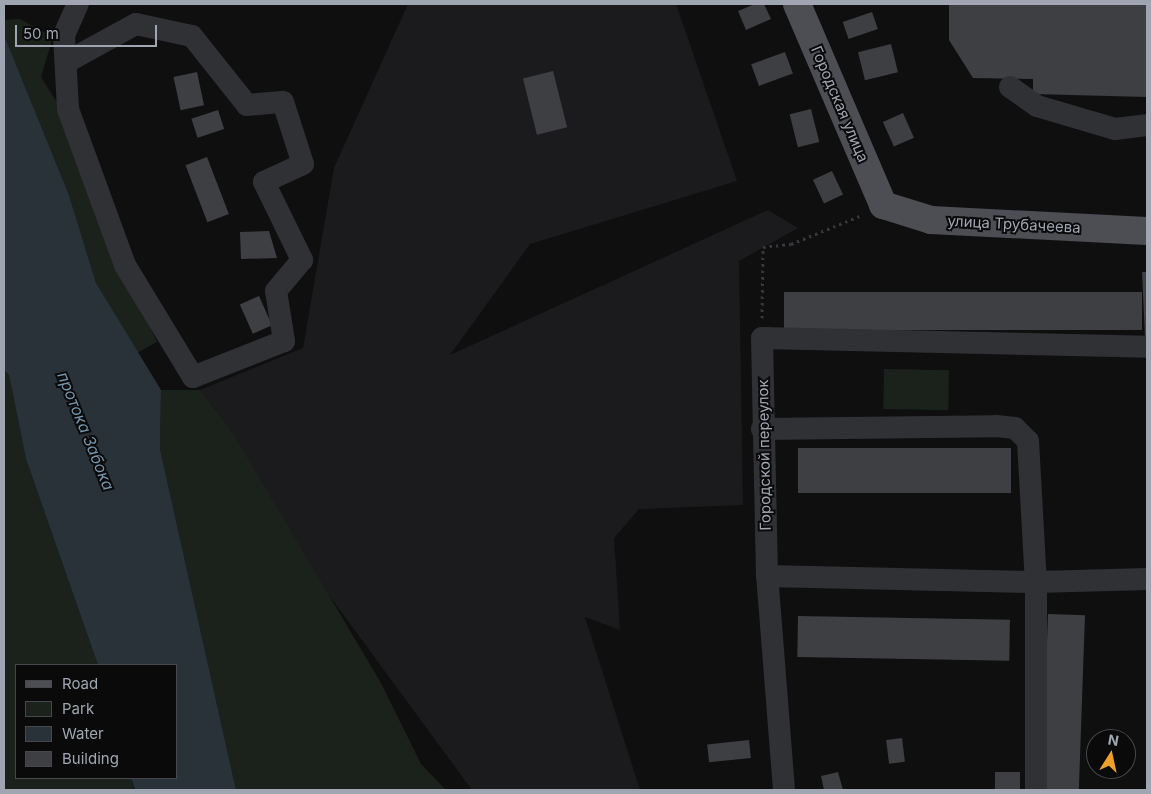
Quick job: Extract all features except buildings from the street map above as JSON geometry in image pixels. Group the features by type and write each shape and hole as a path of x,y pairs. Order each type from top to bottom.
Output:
{"main road":[{"name":"Городская улица","path":"797,4 883,205"},
{"name":"улица Трубачеева","path":"883,205 931,220 1145,231"}],"street":[{"path":"72,59 136,24 192,36 247,105 283,102 303,164 264,182 302,260 276,290 284,341 193,376 188,369 125,265 68,109 64,35 78,4"},
{"path":"1010,87 1037,106 1115,129 1147,125"},
{"path":"762,338 1147,347"},
{"name":"Городской переулок","path":"762,338 762,429 767,576 784,790"},
{"path":"762,429 1015,428 1028,441 1036,582 1036,790"},
{"path":"767,576 1036,582 1147,579"}],"path":[{"path":"762,338 763,247 820,235 883,205"}],"shaded area":[{"path":"408,4 676,4 737,181 530,244 450,355 768,210 798,228 739,261 743,505 639,509 614,538 620,630 585,617 640,790 472,790 309,568 229,427 200,390 303,348 334,168"}],"green space":[{"path":"20,19 53,37 41,77 80,139 134,292 157,342 137,353 96,283 69,195 4,35 4,20"},
{"path":"884,369 949,370 948,410 883,409"},
{"path":"4,370 9,375 26,459 98,664 15,664 15,779 131,779 134,790 4,790"},
{"path":"161,390 200,390 229,427 381,683 421,764 446,790 236,790 160,449"}],"water":[{"name":"протока Забока","path":"4,35 69,195 96,283 161,390 160,449 236,790 135,790 131,779 178,779 178,664 98,664 26,459 9,375 4,370"}]}
